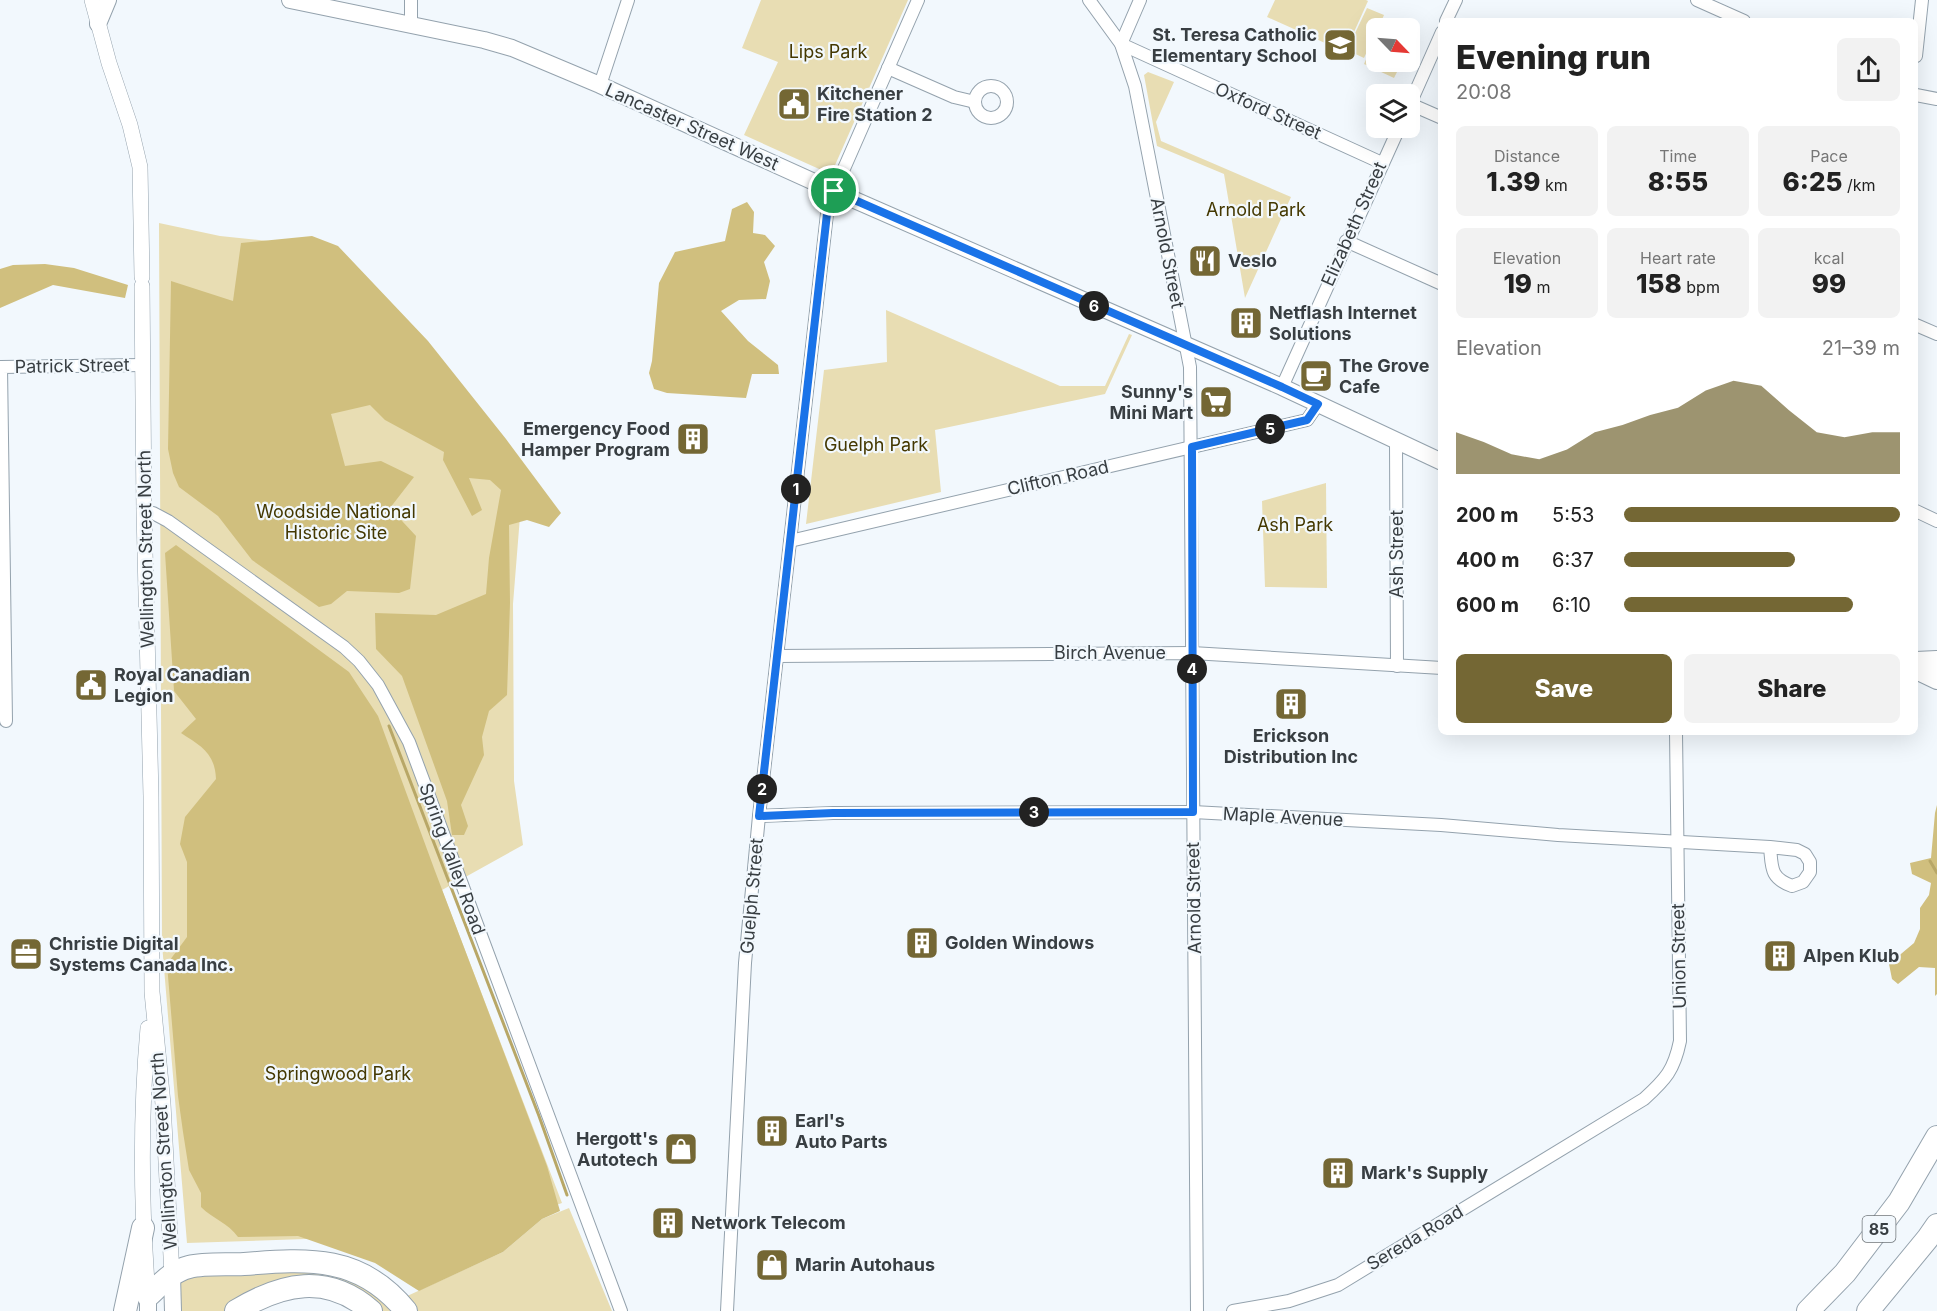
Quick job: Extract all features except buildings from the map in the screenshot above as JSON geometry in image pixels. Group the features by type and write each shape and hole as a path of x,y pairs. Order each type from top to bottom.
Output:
{"highway":[{"path":"1918,663 1937,662"},
{"name":"85","path":"1808,1311 1845,1273 1899,1202 1937,1137"},
{"name":"85","path":"1868,1311 1937,1225"},
{"path":"125,1311 143,1228"},
{"path":"148,1304 172,1275 189,1267 296,1260 331,1263 361,1273 393,1295 406,1311"},
{"path":"236,1311 263,1295 285,1288 306,1286 345,1293 371,1311"}],"main road":[{"path":"98,24 108,0"},
{"name":"Lancaster Street West","path":"290,0 497,43 600,85 834,191 1282,387 1438,460"},
{"path":"1918,672 1937,681"},
{"name":"Wellington Street North","path":"172,1275 173,1311"}],"street":[{"name":"Wellington Street North","path":"92,0 109,63 130,125 140,167 144,511 151,795 152,992 163,1104 172,1275"},
{"path":"411,0 411,24"},
{"path":"600,85 628,0"},
{"name":"Guelph Street","path":"727,1311 744,983 759,816 828,205 918,0"},
{"name":"Arnold Street","path":"1089,0 1121,44 1135,86 1190,367 1197,1311"},
{"path":"1121,44 1140,0"},
{"path":"1447,18 1456,0"},
{"path":"1697,0 1737,18"},
{"path":"1918,37 1922,0"},
{"path":"1419,84 1438,41"},
{"name":"Oxford Street","path":"1121,44 1382,163"},
{"path":"888,68 954,97 975,102"},
{"path":"1918,94 1937,99"},
{"path":"1420,108 1438,116"},
{"name":"Elizabeth Street","path":"1282,387 1394,138"},
{"path":"1346,241 1438,282"},
{"path":"1918,326 1937,334"},
{"name":"Patrick Street","path":"1,367 143,365"},
{"path":"1,367 6,721"},
{"name":"Clifton Road","path":"790,541 1307,420 1318,404"},
{"name":"Ash Street","path":"1396,442 1397,666"},
{"name":"Spring Valley Road","path":"144,511 168,521 323,631 359,661 378,685 409,742 621,1311"},
{"path":"1918,512 1937,520"},
{"name":"Birch Avenue","path":"777,656 1192,652 1438,668"},
{"name":"Union Street","path":"1586,1135 1644,1099 1666,1080 1676,1061 1680,1041 1676,735"},
{"name":"Maple Avenue","path":"759,816 833,813 1193,812 1441,825 1558,835 1770,847"},
{"name":"Wellington Street North","path":"148,1304 143,1228 145,1058 152,992"},
{"name":"Sereda Road","path":"1233,1311 1289,1301 1338,1285 1586,1135"}],"green space":[{"name":"Lips Park","path":"761,0 908,0 832,172 828,173 744,135 778,62 742,48"},
{"path":"1275,0 1368,1 1345,52 1267,17"},
{"path":"1367,8 1384,15 1383,18 1366,18 1364,58 1347,50"},
{"name":"Arnold Park","path":"1148,72 1174,82 1156,122 1161,141 1291,197 1245,298 1224,174 1157,146 1144,75"},
{"path":"1381,72 1397,72 1394,78"},
{"path":"747,202 754,212 753,233 765,235 775,246 764,262 770,281 766,299 739,300 721,311 748,341 778,365 779,374 752,374 746,398 667,393 654,389 649,373 659,283 675,252 725,241 732,209"},
{"path":"159,223 220,236 328,247 523,479 513,604 514,781 523,845 442,890 562,1203 390,1262 335,1238 187,1243 162,944"},
{"name":"Woodside National Historic Site","path":"312,236 338,246 428,341 561,513 549,527 527,520 509,525 510,603 507,695 489,711 482,737 484,755 461,805 468,826 464,835 452,835 447,801 402,676 376,649 375,613 436,615 486,594 489,558 501,490 490,480 469,478 482,510 472,516 443,460 444,452 385,420 370,405 331,414 345,466 381,461 414,477 390,508 416,536 410,589 399,593 347,591 331,604 319,607 252,560 218,516 179,487 173,473 168,449 171,281 233,301 241,243"},
{"path":"45,264 74,268 128,285 125,298 53,285 0,308 0,269 13,265"},
{"name":"Guelph Park","path":"886,310 1060,386 1105,386 1129,334 1132,335 1105,394 935,430 941,492 806,524 824,370 887,362"},
{"name":"Ash Park","path":"1326,483 1327,588 1265,587 1262,501"},
{"name":"Springwood Park","path":"176,545 349,672 378,716 547,1166 560,1211 542,1219 503,1252 419,1291 375,1263 298,1236 238,1237 230,1228 201,1207 201,1193 189,1170 183,1132 167,964 187,937 187,862 180,844 185,817 216,779 210,756 201,746 181,733 196,719 174,691 165,553"},
{"path":"1937,805 1937,994 1935,996 1935,968 1919,967 1898,984 1892,979 1889,964 1914,943 1920,929 1920,908 1929,895 1931,883 1912,874 1910,863 1931,858"},
{"path":"569,1208 612,1311 416,1311 405,1297 503,1252 542,1219"},
{"path":"338,1270 400,1311 381,1311 325,1281 228,1311 181,1311 179,1282 189,1276"}],"waterway":[{"path":"389,726 539,1116 567,1195"},
{"path":"1930,861 1937,873"}],"place":[{"name":"St. Teresa Catholic Elementary School","path":"1340,45"},
{"name":"Kitchener Fire Station 2","path":"794,104"},
{"name":"Veslo","path":"1205,261"},
{"name":"Netflash Internet Solutions","path":"1246,323"},
{"name":"The Grove Cafe","path":"1316,376"},
{"name":"Sunny's Mini Mart","path":"1216,402"},
{"name":"Emergency Food Hamper Program","path":"693,439"},
{"name":"Royal Canadian Legion","path":"91,685"},
{"name":"Erickson Distribution Inc","path":"1291,704"},
{"name":"Golden Windows","path":"922,943"},
{"name":"Christie Digital Systems Canada Inc.","path":"26,954"},
{"name":"Alpen Klub","path":"1780,956"},
{"name":"Earl's Auto Parts","path":"772,1131"},
{"name":"Hergott's Autotech","path":"681,1149"},
{"name":"Mark's Supply","path":"1338,1173"},
{"name":"Network Telecom","path":"668,1223"},
{"name":"Marin Autohaus","path":"772,1265"}],"route":[{"path":"834,191 1318,404 1307,420 1192,447 1193,812 833,813 759,816 828,205 834,191"}]}
